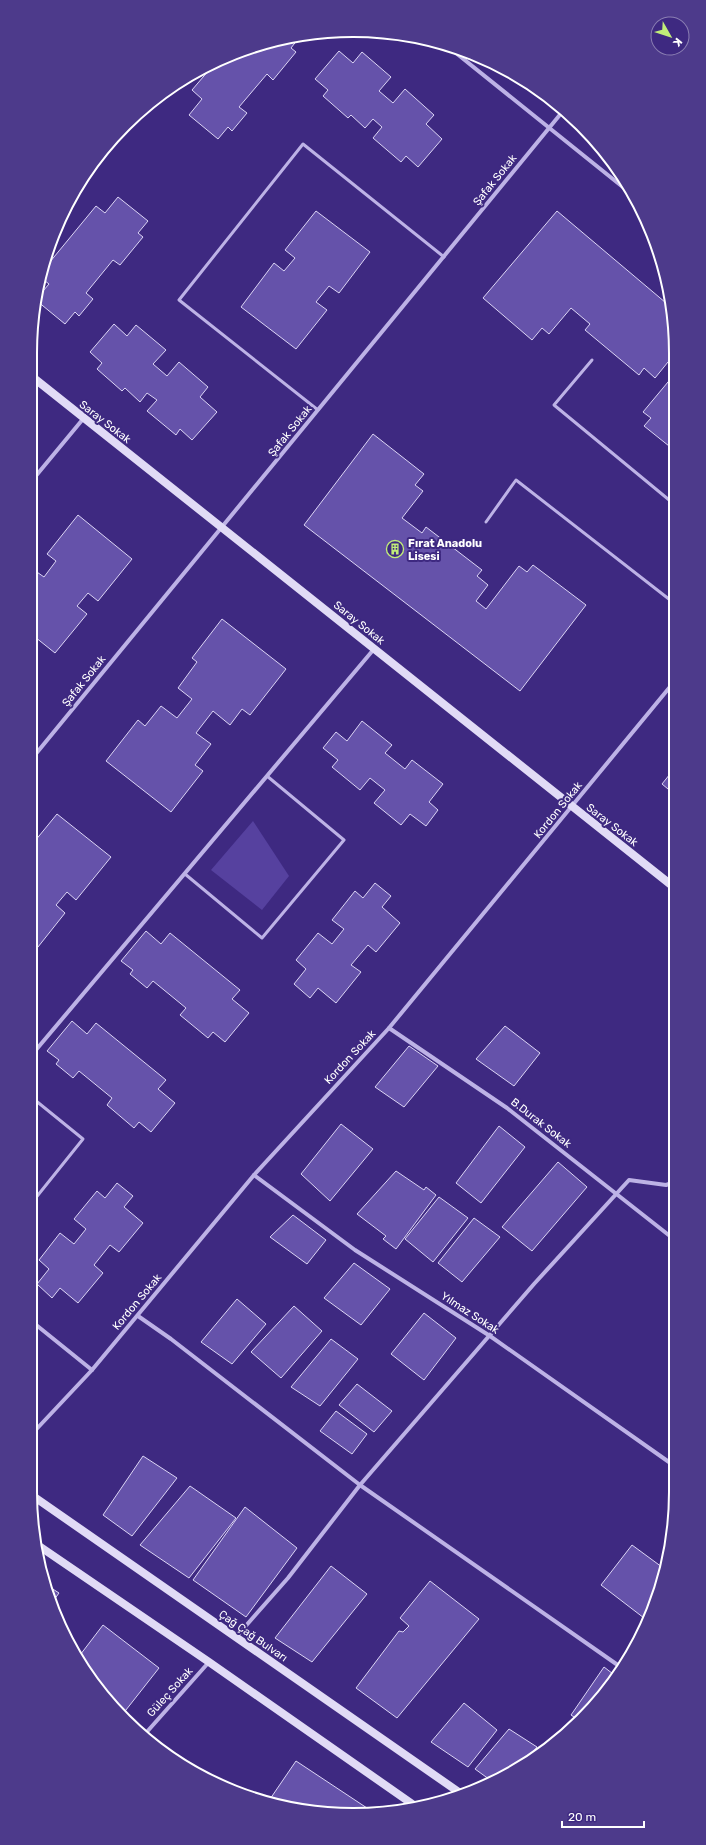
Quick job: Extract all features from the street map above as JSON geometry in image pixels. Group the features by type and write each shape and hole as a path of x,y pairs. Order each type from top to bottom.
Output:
{"main road":[{"name":"Saray Sokak","path":"37,382 222,527 572,808 669,883"},
{"name":"Çağ Çağ Bulvarı","path":"37,1499 456,1790"},
{"path":"42,1548 209,1662 410,1803"}],"street":[{"path":"459,55 622,186"},
{"name":"Şafak Sokak","path":"37,752 560,114"},
{"path":"37,474 83,418"},
{"path":"37,1049 374,649"},
{"name":"Kordon Sokak","path":"37,1429 92,1370 254,1175 389,1028 572,808 669,688"},
{"name":"B.Durak Sokak","path":"389,1028 507,1108 669,1235"},
{"name":"Yılmaz Sokak","path":"254,1175 356,1250 490,1336 669,1462"},
{"path":"236,1637 288,1578 360,1485 534,1284 629,1180 666,1185 669,1184"},
{"path":"138,1316 171,1339 360,1485 618,1665"},
{"path":"37,1326 92,1370"},
{"name":"Güleç Sokak","path":"147,1732 209,1662"}],"lane":[{"path":"318,410 179,300 303,144 444,257"},
{"path":"592,360 554,404 669,500"},
{"path":"486,522 516,480 669,599"},
{"path":"185,874 262,938 344,840 267,776"},
{"path":"37,1102 83,1139 37,1196"}],"shaded area":[{"path":"253,821 289,876 262,910 211,870"}],"building":[{"path":"295,42 291,48 296,52 273,80 267,74 239,107 247,113 232,131 228,127 218,139 189,115 202,99 192,90 206,73 232,61 271,48"},
{"path":"339,51 353,63 362,52 391,77 379,91 393,103 405,89 434,115 426,124 442,139 418,167 406,156 401,162 373,138 382,127 373,119 365,128 351,115 348,118 323,96 328,90 315,79"},
{"path":"118,197 148,221 138,233 143,237 120,265 113,260 86,293 93,299 79,316 75,312 65,324 41,304 43,291 49,284 45,281 51,260 96,206 105,213"},
{"path":"316,211 370,252 339,293 329,286 316,302 327,310 296,349 241,307 274,263 284,271 295,258 285,250"},
{"path":"557,211 665,302 668,332 669,363 668,362 655,378 644,368 639,375 585,330 590,324 571,308 549,334 542,328 532,340 483,298"},
{"path":"114,324 127,336 136,325 166,350 153,364 167,376 179,362 208,387 200,397 217,412 192,440 180,429 176,435 147,411 157,400 147,393 140,402 125,388 122,391 97,369 102,363 90,352"},
{"path":"669,381 669,446 644,426 651,418 643,412"},
{"name":"Fırat Anadolu Lisesi","path":"373,434 424,474 415,485 423,491 402,518 422,533 426,527 482,570 477,576 488,585 476,601 486,609 519,566 527,572 533,565 586,605 520,691 304,525"},
{"path":"78,515 132,559 98,601 88,593 77,606 87,614 55,653 37,639 37,572 44,577 56,561 47,554"},
{"path":"222,619 286,669 250,715 242,709 230,725 213,711 196,733 211,744 195,765 203,771 171,812 106,761 138,720 145,726 161,706 177,718 192,699 178,688 197,662 192,658"},
{"path":"362,721 392,745 385,753 405,769 412,760 443,784 429,802 438,810 426,826 410,814 401,825 374,803 385,790 370,778 360,790 332,767 338,760 323,748 336,732 347,741"},
{"path":"669,775 669,790 662,784"},
{"path":"57,814 111,857 76,900 67,892 56,905 65,913 37,948 37,838"},
{"path":"375,883 391,896 382,907 400,923 376,952 368,945 351,965 361,972 336,1003 318,988 310,998 294,984 306,969 296,960 318,933 332,944 344,929 332,920 355,891 363,898"},
{"path":"146,931 161,944 170,933 240,990 232,999 249,1013 225,1042 213,1032 208,1038 180,1015 186,1008 153,981 147,988 130,974 133,970 121,961"},
{"path":"72,1021 87,1034 96,1023 166,1080 158,1089 175,1103 151,1132 139,1122 134,1128 107,1105 112,1098 79,1071 73,1078 56,1064 59,1060 47,1051"},
{"path":"505,1026 540,1053 514,1086 476,1059"},
{"path":"409,1046 438,1066 404,1107 375,1087"},
{"path":"341,1124 373,1149 330,1201 301,1174"},
{"path":"499,1126 525,1147 481,1203 456,1183"},
{"path":"558,1162 587,1187 532,1251 502,1227"},
{"path":"396,1171 424,1190 426,1187 436,1195 396,1249 383,1239 386,1236 357,1214"},
{"path":"117,1183 133,1196 124,1207 143,1223 119,1252 110,1245 94,1265 103,1273 78,1303 60,1288 52,1298 37,1284 49,1269 39,1260 60,1233 74,1244 86,1229 74,1219 97,1191 105,1198"},
{"path":"439,1197 468,1218 433,1262 405,1239"},
{"path":"293,1215 326,1240 307,1264 270,1237"},
{"path":"474,1218 500,1237 462,1282 438,1263"},
{"path":"354,1263 390,1289 361,1325 324,1298"},
{"path":"237,1299 266,1324 232,1364 201,1342"},
{"path":"294,1306 322,1331 281,1378 251,1352"},
{"path":"424,1313 456,1338 424,1380 391,1354"},
{"path":"331,1339 358,1359 320,1406 291,1387"},
{"path":"357,1384 392,1411 374,1432 339,1405"},
{"path":"336,1411 367,1434 352,1454 320,1431"},
{"path":"143,1456 177,1478 132,1536 103,1515"},
{"path":"190,1486 236,1518 189,1578 140,1545"},
{"path":"245,1507 297,1548 246,1617 193,1580"},
{"path":"632,1545 660,1566 652,1594 643,1617 601,1585"},
{"path":"331,1566 367,1594 312,1662 275,1638"},
{"path":"430,1581 479,1619 397,1718 356,1688 399,1631 403,1632 409,1626 400,1618"},
{"path":"52,1589 59,1593 55,1598"},
{"path":"103,1625 159,1668 126,1711 102,1684 81,1654"},
{"path":"604,1667 612,1673 591,1700 574,1717 571,1715"},
{"path":"464,1703 497,1730 468,1767 431,1742"},
{"path":"509,1729 537,1747 529,1755 487,1778 475,1769"},
{"path":"296,1761 366,1807 312,1805 271,1797"}],"place":[{"name":"Fırat Anadolu Lisesi","path":"395,549"}]}
